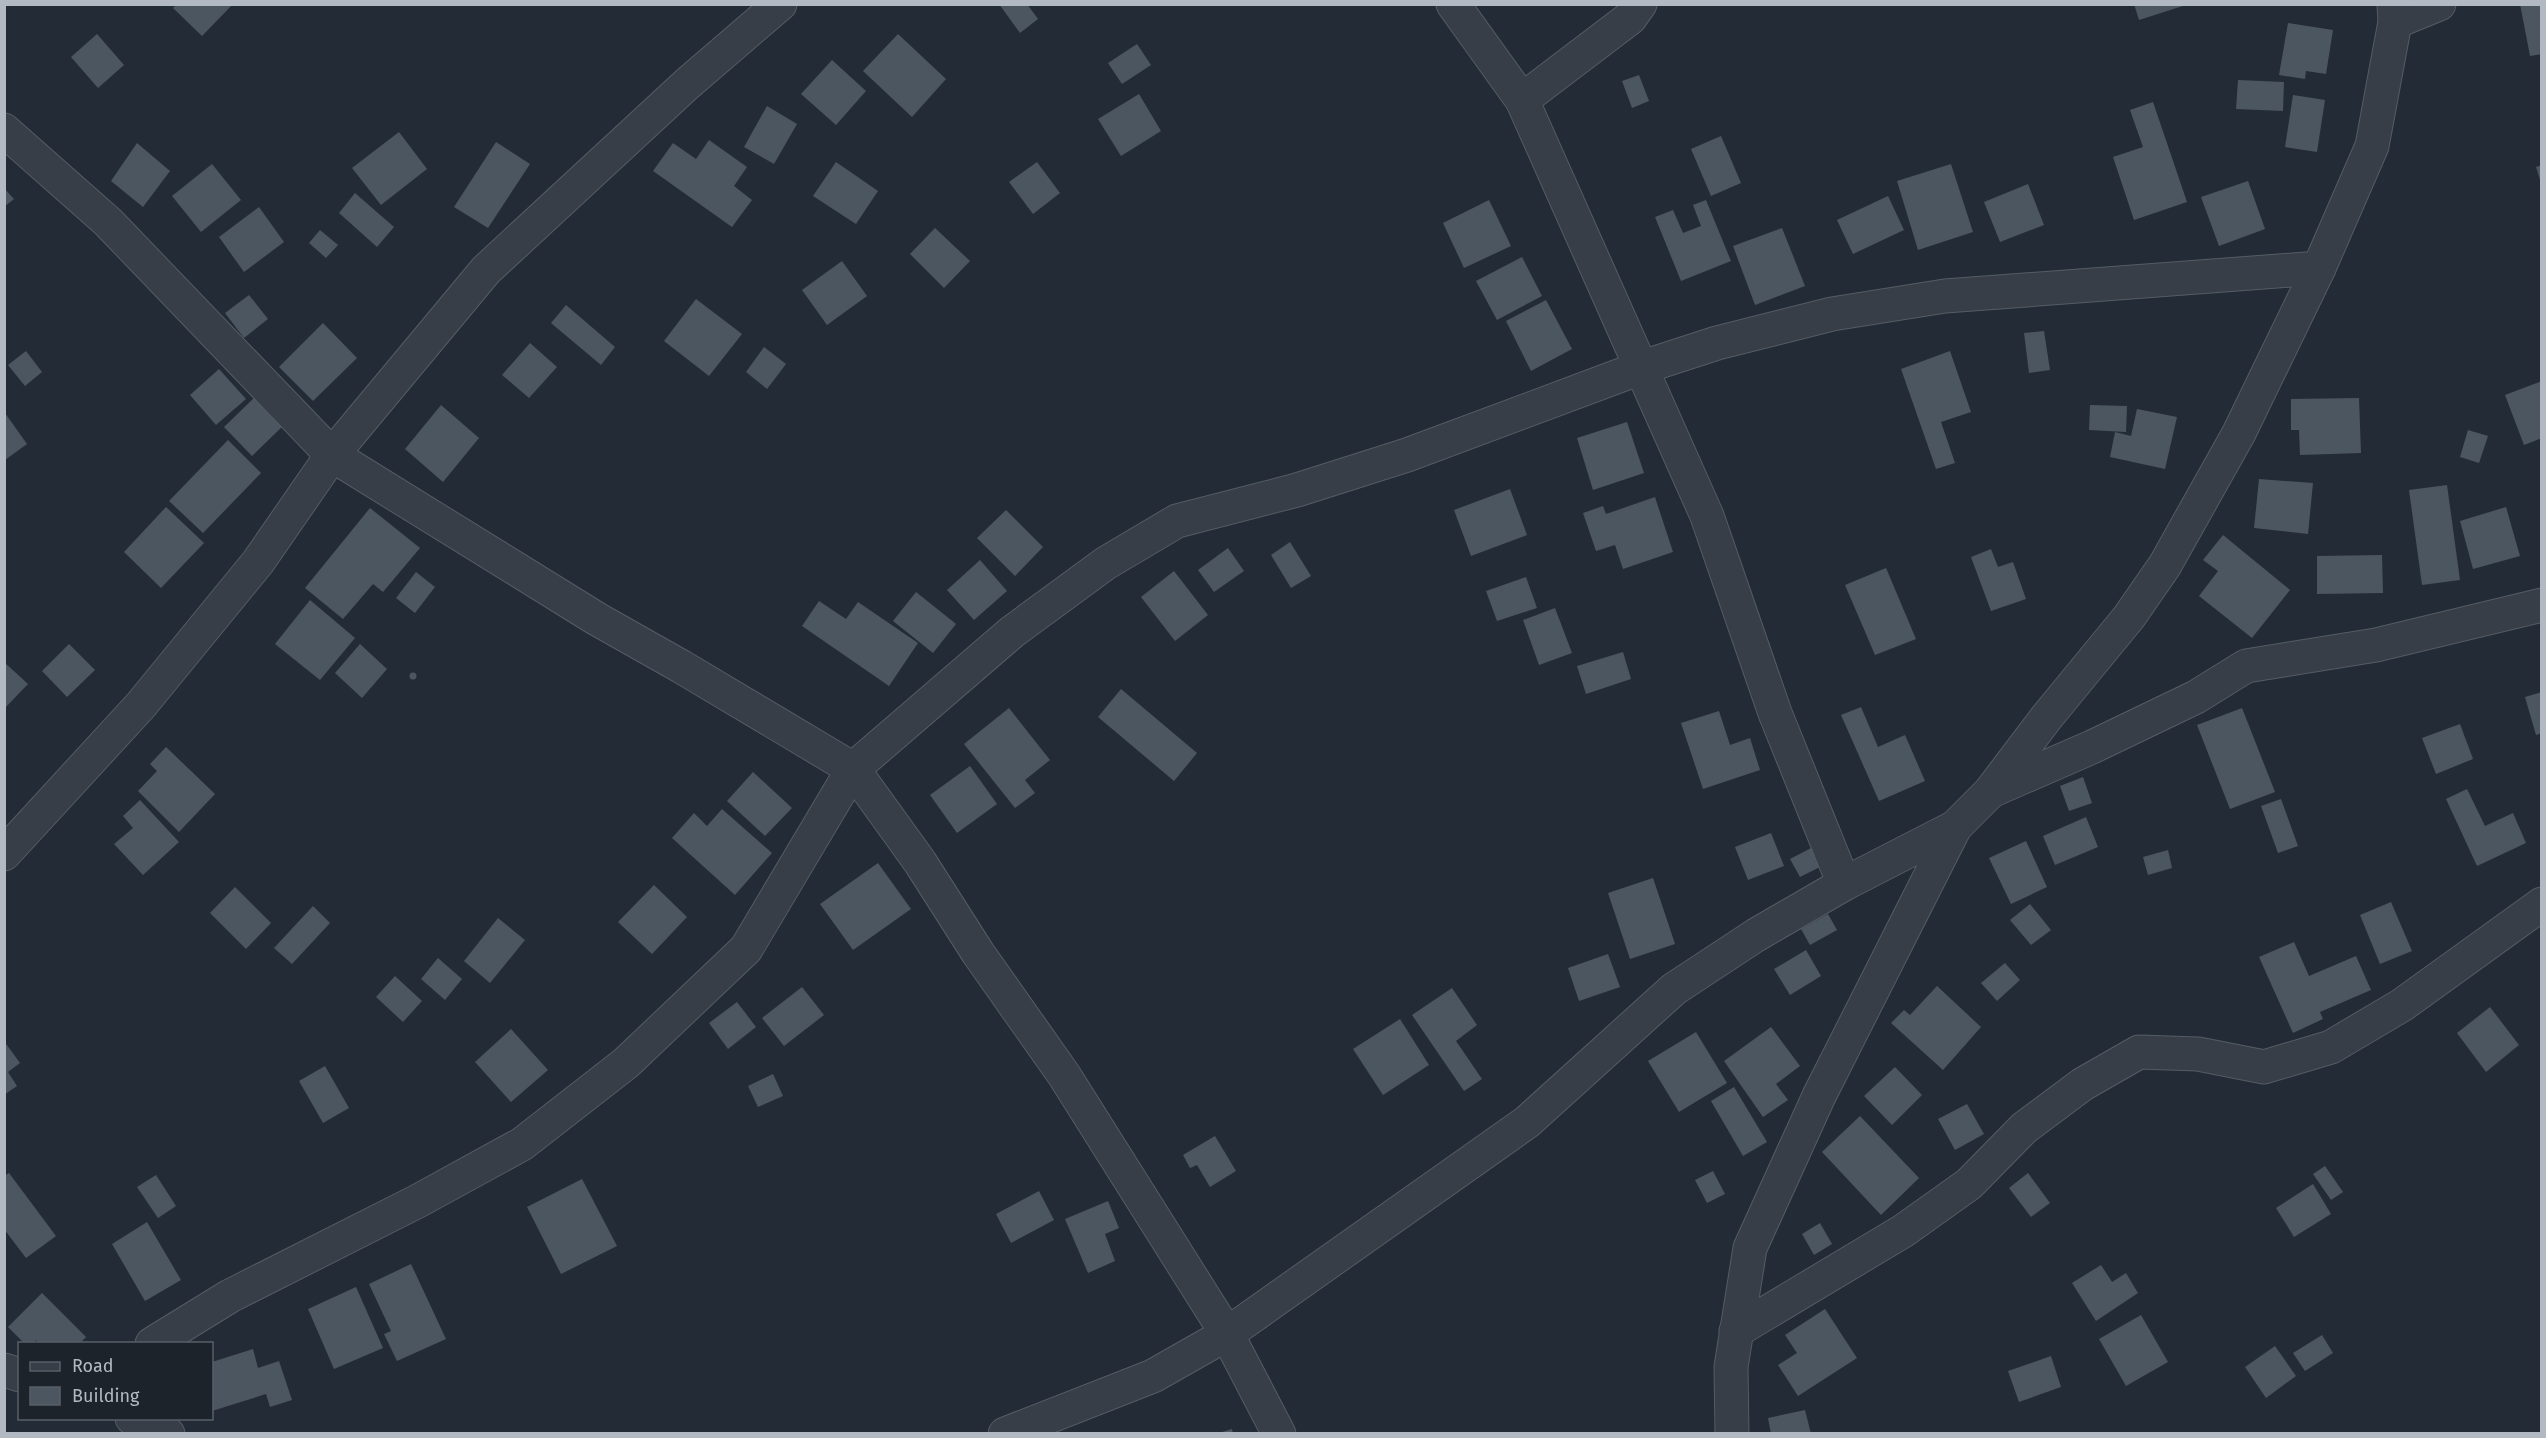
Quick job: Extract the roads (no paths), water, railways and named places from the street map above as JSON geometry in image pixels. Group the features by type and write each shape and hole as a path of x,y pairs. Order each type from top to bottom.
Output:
{"street":[{"path":"4,854 141,705 258,562 332,455 486,270 687,84 780,4"},
{"path":"1453,4 1522,100 1707,516 1775,713 1844,884"},
{"path":"1522,100 1630,18 1640,4"},
{"path":"1005,1434 1153,1376 1227,1334 1527,1122 1674,989 1756,935 1844,884 1955,827 1990,792 2046,718 2129,617 2165,565 2239,433 2319,268 2372,146 2394,13 2439,4"},
{"path":"4,130 108,222 332,455 597,619 853,769 920,862 978,952 1064,1075 1227,1334 1279,1434"},
{"path":"155,1342 230,1296 418,1201 522,1144 626,1063 746,949 853,769 1012,632 1106,563 1177,521 1297,490 1407,455 1640,368 1718,343 1832,314 1945,296 2319,268"},
{"path":"1990,792 2092,747 2196,697 2246,666 2376,645 2541,605"},
{"path":"1732,1434 1731,1367 1750,1248 1819,1096 1955,827"},
{"path":"1736,1331 1903,1231 1969,1184 2024,1128 2083,1084 2139,1052 2198,1054 2264,1067 2331,1047 2402,1005 2541,904"},
{"path":"134,1420 168,1434"}]}
